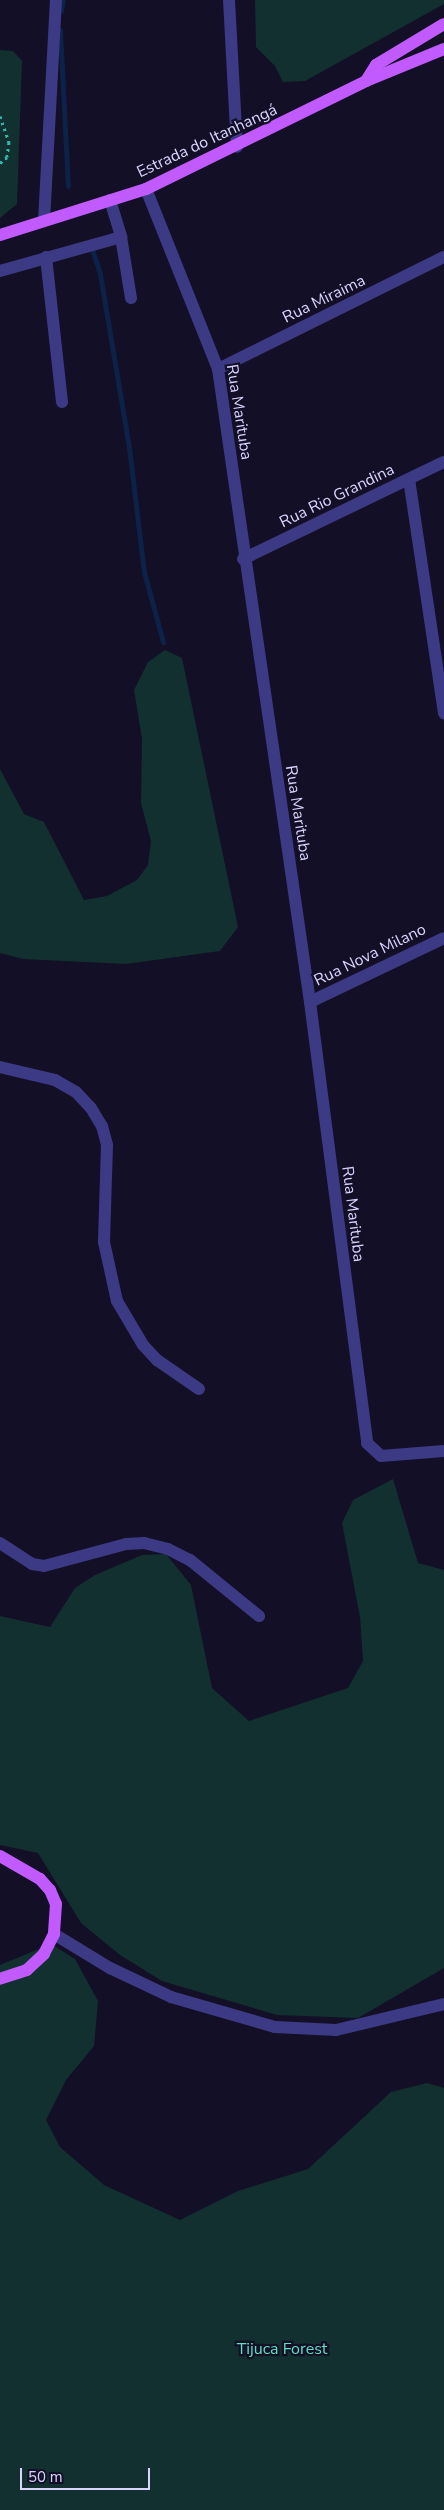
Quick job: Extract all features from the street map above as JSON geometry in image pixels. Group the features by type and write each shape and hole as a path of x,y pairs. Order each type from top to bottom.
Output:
{"main road":[{"name":"Estrada do Itanhangá","path":"366,82 376,65 444,24"},
{"name":"Estrada do Itanhangá","path":"0,235 146,189 237,147 366,82 444,50"},
{"path":"0,1856 24,1867 50,1890 56,1904 54,1934 44,1954 27,1970 0,1980"}],"street":[{"path":"44,222 56,0"},
{"path":"229,0 237,147"},
{"name":"Rua Marituba","path":"146,189 218,369 244,559 310,1002 365,1429 373,1452 381,1456 444,1451"},
{"path":"110,200 121,237 131,298"},
{"path":"0,270 121,237"},
{"path":"46,257 62,402"},
{"name":"Rua Miraima","path":"218,369 444,257"},
{"name":"Rua Rio Grandina","path":"244,559 444,462"},
{"path":"408,479 444,713"},
{"name":"Rua Nova Milano","path":"310,1002 444,938"},
{"path":"0,1067 55,1080 76,1092 91,1108 102,1126 106,1145 104,1242 117,1300 143,1345 157,1360 199,1389"},
{"path":"0,1543 32,1564 44,1566 126,1544 144,1543 168,1549 190,1560 259,1616"},
{"path":"54,1934 110,1968 171,1997 275,2027 336,2030 444,2004"}],"path":[{"path":"0,116 9,142 7,156 0,163"}],"green space":[{"path":"255,0 444,0 444,4 305,81 283,82 275,66 256,47"},
{"path":"0,50 13,51 22,61 17,204 0,218"},
{"path":"165,650 182,658 238,927 220,951 126,964 23,959 0,953 0,769 24,814 44,822 84,900 107,896 137,880 148,865 151,841 141,803 142,739 134,690 148,662"},
{"path":"393,1479 418,1563 444,1570 444,1968 358,2018 277,2015 162,1981 120,1955 81,1923 38,1853 0,1845 0,1616 50,1627 75,1588 95,1575 142,1555 166,1554 191,1585 212,1688 249,1721 348,1688 363,1661 360,1617 342,1523 353,1500"},
{"name":"Tijuca Forest","path":"51,1944 75,1959 98,2001 94,2046 66,2080 46,2120 60,2147 104,2185 180,2220 238,2191 308,2169 391,2092 427,2083 444,2088 444,2510 0,2510 0,1965"}],"waterway":[{"path":"61,11 63,0"},
{"path":"60,30 68,186"},
{"path":"92,249 100,274 129,447 144,572 163,642"}]}
